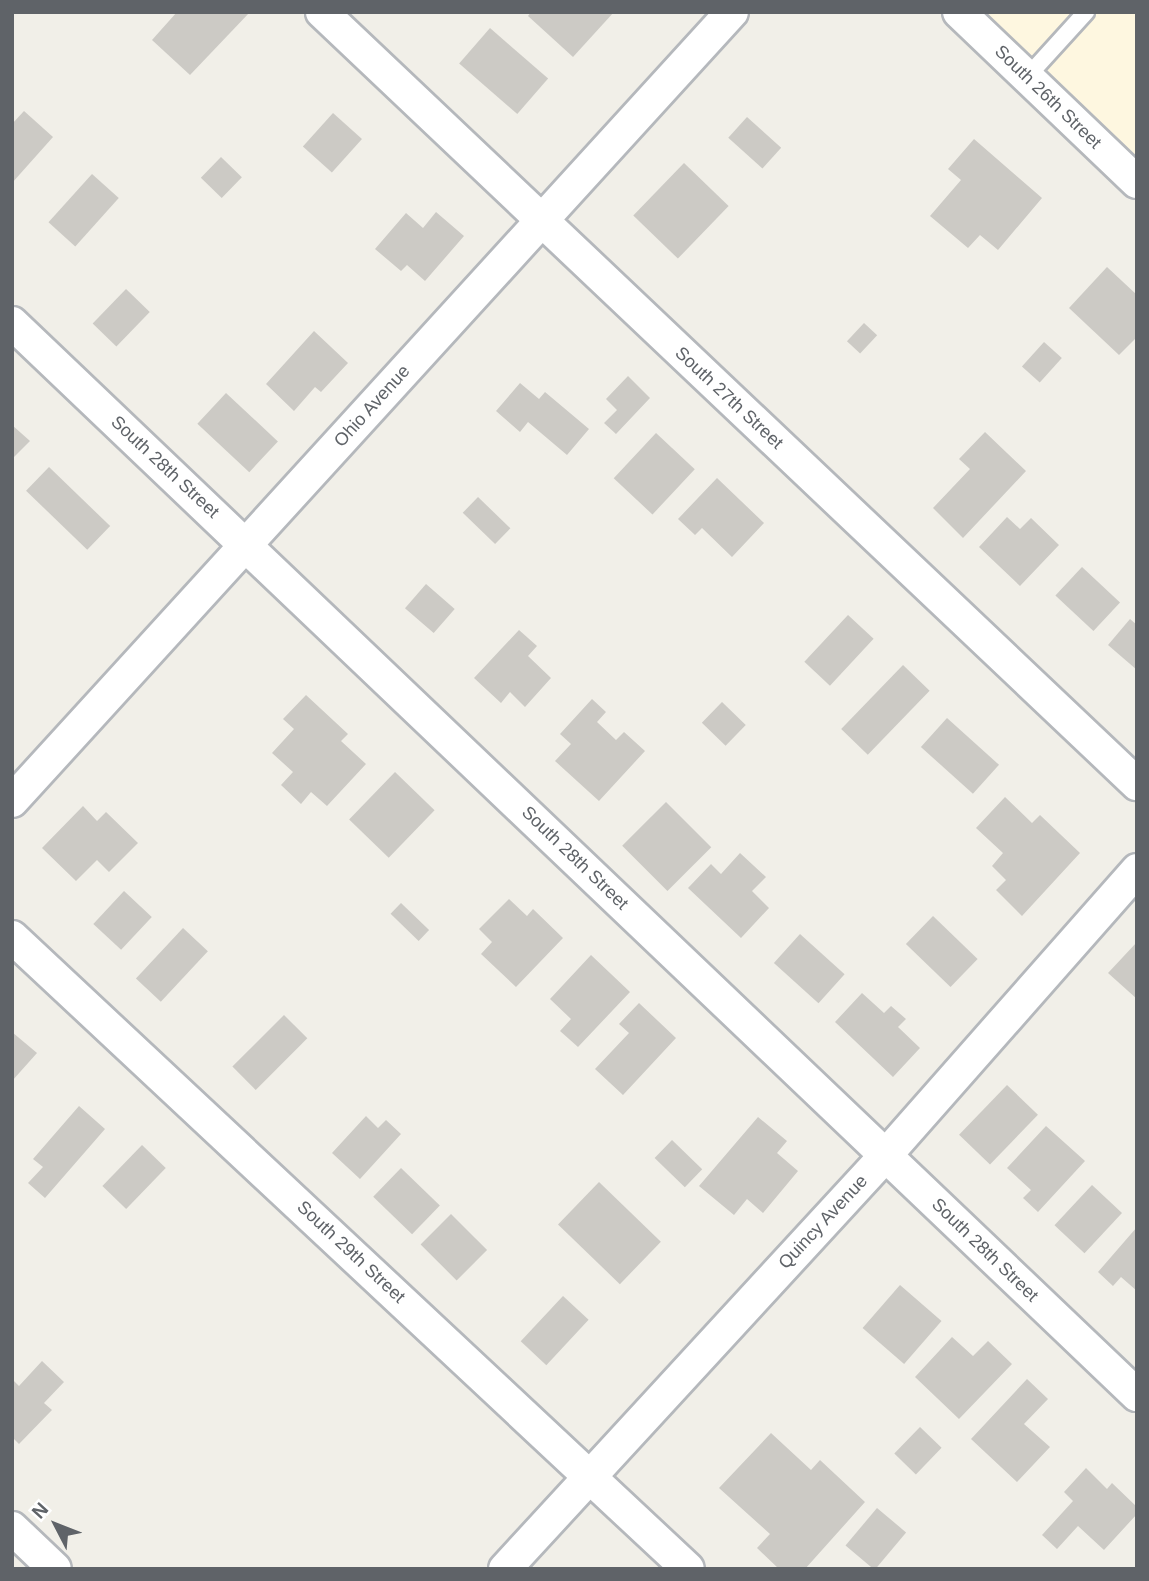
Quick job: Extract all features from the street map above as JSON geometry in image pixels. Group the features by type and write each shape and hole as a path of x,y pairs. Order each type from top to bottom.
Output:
{"street":[{"name":"South 27th Street","path":"323,12 1137,783"},
{"name":"Ohio Avenue","path":"12,801 732,12"},
{"name":"South 26th Street","path":"959,12 1137,182"},
{"name":"South 28th Street","path":"12,323 1137,1395"},
{"name":"Quincy Avenue","path":"505,1569 886,1155 1137,870"},
{"name":"South 29th Street","path":"12,937 688,1569"},
{"path":"12,1528 55,1569"}],"lane":[{"path":"1027,77 1083,13"}],"shaded area":[{"path":"980,12 1137,12 1137,161"}],"building":[{"path":"177,12 250,12 190,75 152,40"},
{"path":"531,12 614,12 573,57 528,16"},
{"path":"490,28 548,79 517,114 459,63"},
{"path":"24,111 53,137 12,183 12,124"},
{"path":"333,113 362,139 332,173 303,146"},
{"path":"747,117 781,148 762,169 728,138"},
{"path":"974,139 1042,198 998,250 980,235 968,248 930,216 961,180 948,169"},
{"path":"221,157 242,177 222,198 201,178"},
{"path":"684,163 729,206 678,259 633,216"},
{"path":"92,174 119,198 75,246 49,222"},
{"path":"436,212 464,236 425,281 407,265 401,271 375,249 406,213 423,228"},
{"path":"1107,267 1137,295 1137,337 1119,355 1069,308"},
{"path":"126,289 150,312 116,346 93,324"},
{"path":"864,323 877,335 860,354 847,341"},
{"path":"314,331 348,363 321,392 315,387 294,411 266,384"},
{"path":"1044,342 1062,358 1040,383 1022,367"},
{"path":"628,376 650,398 616,434 604,423 617,410 606,399"},
{"path":"520,383 539,399 545,392 589,429 567,455 528,422 520,432 496,411"},
{"path":"226,393 278,441 249,472 197,424"},
{"path":"12,425 30,441 12,459"},
{"path":"985,432 1026,471 963,538 933,508 970,469 959,459"},
{"path":"656,433 695,469 652,514 614,478"},
{"path":"49,467 110,526 87,550 26,491"},
{"path":"717,478 764,523 732,557 702,528 695,535 678,519"},
{"path":"478,497 510,528 495,544 463,513"},
{"path":"1007,517 1020,529 1031,518 1059,545 1020,586 979,547"},
{"path":"1082,567 1120,602 1093,631 1055,596"},
{"path":"426,584 455,609 434,633 405,608"},
{"path":"848,615 874,639 830,686 804,662"},
{"path":"1130,619 1137,625 1137,670 1108,645"},
{"path":"519,630 537,646 528,656 551,678 525,707 510,692 501,703 474,678"},
{"path":"903,665 930,691 868,755 841,729"},
{"path":"306,695 348,734 341,741 366,764 327,806 311,792 301,804 281,785 293,772 272,753 294,729 283,719"},
{"path":"592,699 606,712 597,722 616,740 624,732 645,751 599,801 555,761 571,744 560,734"},
{"path":"722,702 746,725 726,746 702,723"},
{"path":"947,718 999,765 973,794 921,747"},
{"path":"395,772 435,810 389,858 349,819"},
{"path":"1005,797 1032,823 1040,815 1080,853 1022,916 996,890 1006,880 992,866 1003,853 976,828"},
{"path":"666,802 711,847 667,891 622,846"},
{"path":"83,806 97,821 106,812 138,843 109,872 97,860 76,881 42,848"},
{"path":"740,853 766,877 752,891 769,908 741,938 688,888 711,864 721,874"},
{"path":"124,891 152,917 121,950 93,924"},
{"path":"509,899 527,916 533,909 563,938 516,987 481,954 492,942 479,929"},
{"path":"401,903 429,930 419,941 391,914"},
{"path":"933,916 978,959 951,987 906,944"},
{"path":"183,928 208,951 161,1002 136,978"},
{"path":"800,934 845,974 818,1003 774,963"},
{"path":"1137,942 1137,999 1108,973"},
{"path":"591,955 630,992 578,1047 560,1031 571,1019 550,999"},
{"path":"862,993 884,1013 891,1006 906,1019 898,1027 920,1048 893,1077 835,1022"},
{"path":"639,1003 676,1038 623,1095 595,1069 629,1033 619,1024"},
{"path":"284,1015 307,1038 256,1090 232,1067"},
{"path":"12,1032 37,1053 12,1081"},
{"path":"1007,1085 1038,1115 990,1165 959,1135"},
{"path":"79,1106 105,1129 45,1198 28,1183 43,1167 33,1159"},
{"path":"366,1116 378,1128 386,1120 401,1134 360,1179 332,1153"},
{"path":"758,1117 787,1141 777,1153 798,1171 763,1213 747,1199 734,1215 699,1186"},
{"path":"1046,1126 1085,1161 1038,1212 1023,1198 1031,1190 1007,1168"},
{"path":"672,1140 702,1169 685,1187 655,1158"},
{"path":"142,1145 166,1168 126,1209 102,1186"},
{"path":"401,1168 440,1206 412,1234 373,1197"},
{"path":"599,1182 661,1242 620,1284 558,1224"},
{"path":"1092,1185 1122,1213 1084,1253 1054,1225"},
{"path":"451,1214 487,1250 457,1280 421,1244"},
{"path":"1137,1227 1137,1291 1121,1277 1113,1286 1098,1272"},
{"path":"900,1285 942,1321 904,1364 863,1328"},
{"path":"563,1296 589,1320 546,1365 521,1341"},
{"path":"952,1337 973,1356 988,1341 1012,1364 959,1419 915,1377"},
{"path":"42,1361 64,1382 44,1403 52,1410 19,1444 12,1437 12,1379 19,1386"},
{"path":"1027,1379 1048,1399 1024,1424 1050,1447 1017,1482 971,1439"},
{"path":"920,1427 942,1448 916,1474 894,1454"},
{"path":"771,1433 811,1470 820,1460 865,1502 805,1569 779,1569 757,1548 770,1534 719,1488"},
{"path":"1086,1468 1107,1489 1112,1483 1137,1507 1137,1514 1104,1550 1078,1526 1057,1549 1042,1535 1073,1501 1064,1492"},
{"path":"877,1508 906,1532 875,1569 846,1546"}]}
